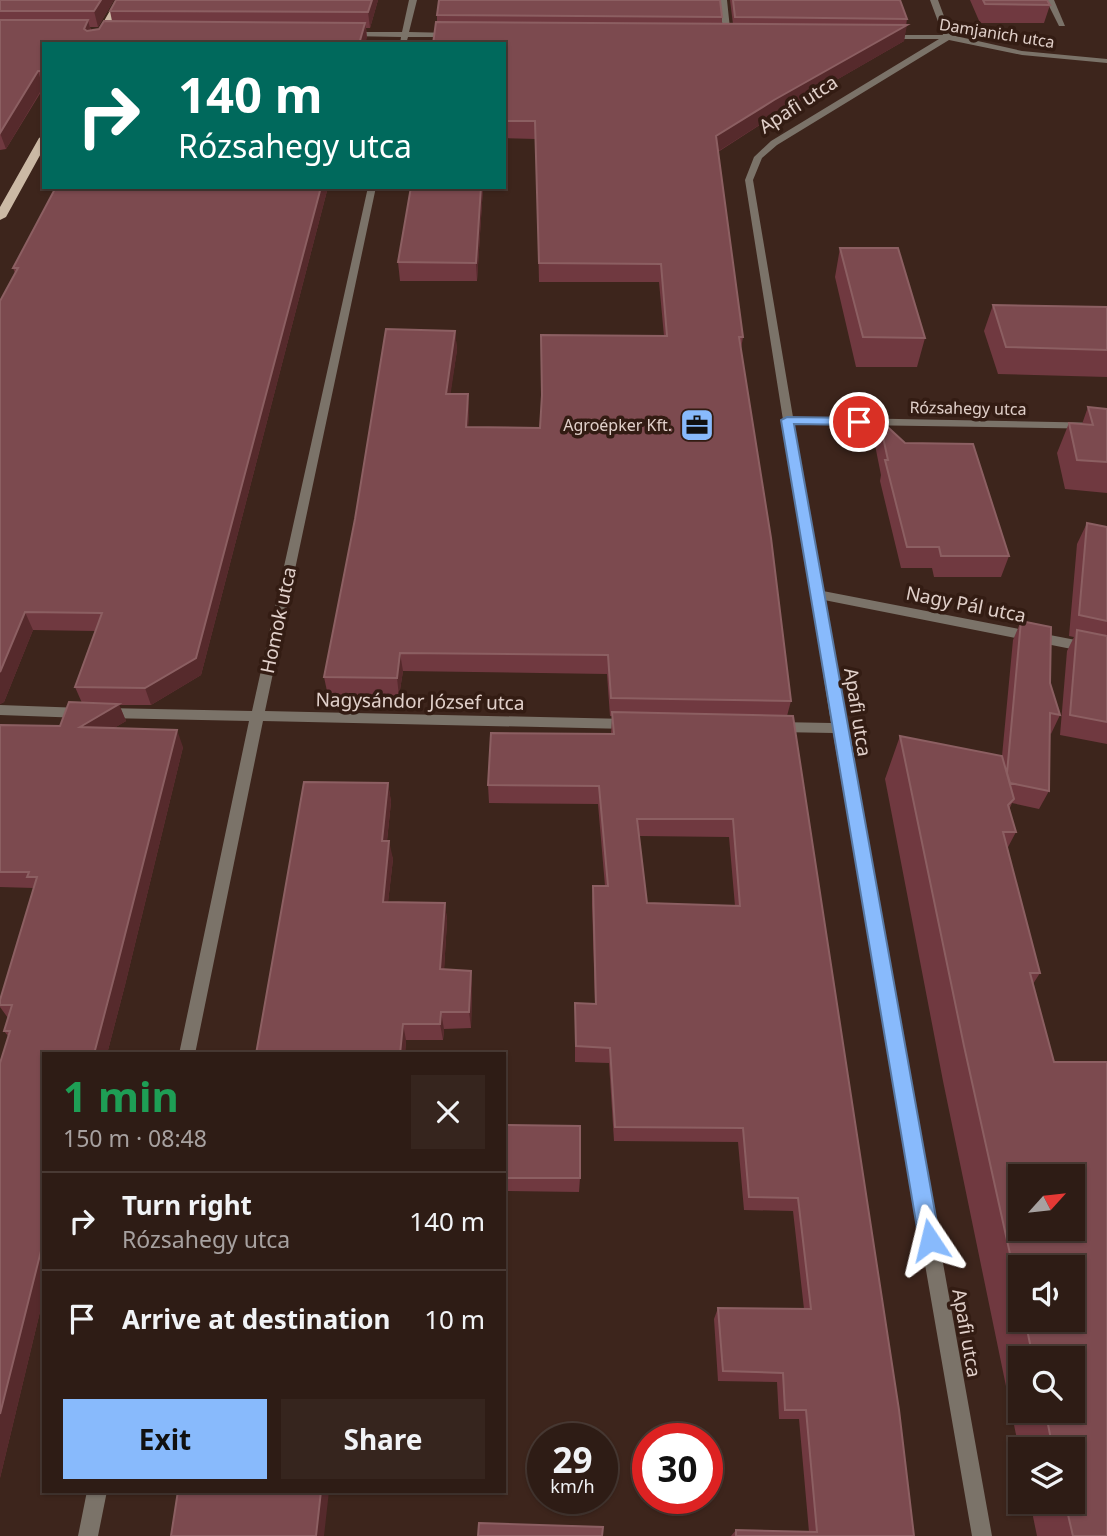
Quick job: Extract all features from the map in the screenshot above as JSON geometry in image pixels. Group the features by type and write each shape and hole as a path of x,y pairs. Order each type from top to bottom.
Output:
{"main road":[{"path":"97,42 121,0"},
{"path":"0,217 42,142"}],"street":[{"path":"403,42 413,0"},
{"path":"723,0 728,36"},
{"path":"934,0 948,37"},
{"path":"1050,0 1062,24"},
{"path":"89,32 116,33"},
{"path":"332,34 459,35"},
{"path":"718,36 741,36"},
{"name":"Damjanich utca","path":"878,37 948,37 1022,53 1107,61"},
{"name":"Apafi utca","path":"948,37 774,143 761,154 753,166 749,180 839,728 982,1536"},
{"name":"Homok utca","path":"187,1052 372,189"},
{"name":"Rózsahegy utca","path":"787,420 1107,426"},
{"name":"Nagy Pál utca","path":"818,594 1107,651"},
{"name":"Nagysándor József utca","path":"0,710 643,724"},
{"path":"766,727 839,728"},
{"path":"88,1536 97,1493"}],"building":[{"path":"0,0 101,0 94,11 0,11"},
{"path":"116,0 372,0 368,12 110,11"},
{"path":"439,0 720,0 722,17 437,15"},
{"path":"733,0 900,0 907,19 735,17"},
{"path":"983,0 1047,0 1050,5 985,4"},
{"path":"0,20 88,20 84,29 87,31 99,29 104,21 365,23 360,42 42,42 42,71 38,71 0,133"},
{"path":"436,22 907,25 716,136 743,337 739,337 771,538 791,701 611,698 608,655 400,653 397,678 324,677 355,519 386,329 455,331 446,394 468,394 466,427 540,428 541,335 667,336 661,264 539,263 535,121 506,121 506,42 433,42"},
{"path":"55,189 320,189 196,658 145,688 75,687 102,613 25,612 0,672 0,301 18,268 13,268"},
{"path":"411,189 481,189 476,263 398,262"},
{"path":"840,248 898,248 925,338 863,337"},
{"path":"993,305 1107,307 1107,350 1006,347"},
{"path":"1088,407 1107,409 1107,462 1077,460 1069,423 1093,425"},
{"path":"879,419 905,443 973,444 1009,556 941,556 939,547 907,547 885,460 888,460"},
{"path":"1087,523 1107,527 1107,621 1079,615"},
{"path":"1021,621 1051,627 1050,683 1060,715 1050,713 1049,791 1010,783 1007,773"},
{"path":"1077,630 1107,636 1107,722 1070,715"},
{"path":"69,702 119,704 80,727 177,730 95,1052 42,1052 42,1247 0,1414 0,1063 10,1031 4,1031 12,1005 0,1005 0,1000 37,877 27,877 29,872 0,872 0,725 60,726"},
{"path":"612,712 793,716 899,1410 914,1536 736,1536 736,1530 817,1532 806,1410 785,1410 783,1373 723,1371 718,1308 811,1309 798,1198 749,1197 743,1128 615,1127 610,1048 576,1046 575,1003 596,1004 593,886 608,886 599,786 488,785 491,733 614,734","holes":["637,819 733,819 740,906 647,903"]},
{"path":"900,736 1002,756 1014,799 1008,805 1016,832 1003,832 1040,973 1030,973 1054,1062 1107,1062 1107,1536 1073,1536 1068,1514 1085,1514 1085,1437 1051,1437 1048,1423 1085,1423 1085,1346 1030,1346 1028,1332 1085,1332 1085,1255 1010,1255"},
{"path":"304,782 388,783 382,841 389,841 383,902 445,903 440,969 471,971 469,1012 441,1012 440,1024 403,1024 400,1052 256,1052"},
{"path":"506,1125 580,1126 580,1178 506,1178"},
{"path":"178,1493 321,1493 316,1536 171,1536"},
{"path":"479,1523 603,1527 602,1536 478,1536"}],"place":[{"name":"Agroépker Kft.","path":"697,425"}],"route":[{"path":"859,422 787,420 930,1240"}]}
